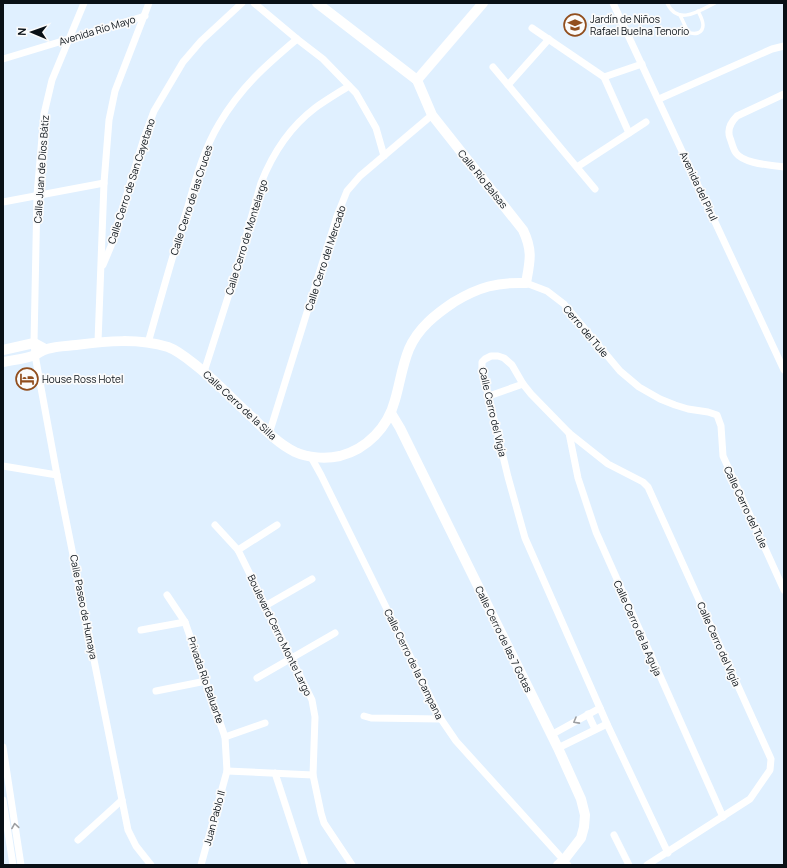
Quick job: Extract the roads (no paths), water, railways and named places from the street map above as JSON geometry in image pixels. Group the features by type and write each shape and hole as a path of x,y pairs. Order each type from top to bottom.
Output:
{"street":[{"name":"Calle Juan de Dios Bátiz","path":"34,343 37,195 45,109 52,80 84,3"},
{"path":"98,342 104,183 111,106 149,3"},
{"name":"Calle Cerro de San Cayetano","path":"101,271 111,246 144,138 154,112 183,62 200,41 242,3"},
{"path":"254,3 323,59 356,93 376,128 384,156"},
{"path":"317,3 417,80 483,3"},
{"name":"Avenida del Pirul","path":"613,3 784,370"},
{"name":"Avenida Río Mayo","path":"3,59 145,16"},
{"path":"532,28 604,77 629,133"},
{"name":"Calle Cerro de las Cruces","path":"148,343 198,173 212,138 227,111 255,76 297,39"},
{"path":"508,85 548,39"},
{"path":"659,99 772,49 784,46"},
{"path":"604,77 642,64"},
{"path":"493,67 595,189"},
{"name":"Calle Río Balsas","path":"417,80 432,115 523,230 529,242 531,259 526,283"},
{"name":"Calle Cerro de Montelargo","path":"204,372 265,171 280,146 302,120 315,109 349,86"},
{"path":"784,94 737,116 732,120 728,133 736,153 741,157 751,162 784,167"},
{"name":"Calle Cerro del Mercado","path":"269,434 337,216 347,191 360,176 432,115"},
{"path":"577,167 646,122"},
{"path":"3,202 104,183"},
{"name":"Cerro del Tule","path":"391,413 400,374 410,348 421,329 440,311 467,294 490,285 510,282 526,283 547,291 564,304 620,371 639,387 660,399 675,405 713,413 717,415 720,421"},
{"name":"Calle Cerro de la Silla","path":"45,349 110,341 148,343 169,348 185,357 204,372 269,434 294,451 311,457 326,458 339,456 360,449 376,435 391,413"},
{"path":"3,350 34,343 45,349"},
{"name":"Calle Paseo de Humaya","path":"34,343 57,475 128,830 131,838 150,865"},
{"path":"3,362 35,355 45,349"},
{"name":"Calle Cerro del Vigía","path":"648,865 668,853 750,799 770,770 770,759 648,487 643,482 608,464 569,433 523,384 517,373 504,358 491,356 482,362 482,369 508,477 525,538 607,724 668,853"},
{"path":"489,396 523,384"},
{"name":"Calle Cerro de las 7 Gotas","path":"391,413 400,428 558,748 581,799 585,814 584,827 581,838 564,863"},
{"name":"Calle Cerro del Tule","path":"720,421 723,456 784,590"},
{"name":"Calle Cerro de la Aguja","path":"569,433 578,478 596,532 723,817"},
{"name":"Calle Cerro de la Campana","path":"311,457 440,719 456,741 564,863"},
{"path":"3,466 57,475"},
{"name":"Boulevard Cerro Monte Largo","path":"215,525 238,550 312,700 314,709 313,775 321,813 324,823 352,865"},
{"path":"238,550 278,525"},
{"path":"265,606 312,579"},
{"name":"Privada Río Baluarte","path":"167,595 186,622 206,680 225,737 226,771"},
{"path":"141,630 186,622"},
{"path":"257,678 335,633"},
{"path":"156,691 206,680"},
{"path":"551,735 600,708"},
{"path":"588,714 595,729"},
{"path":"364,716 371,718 440,719"},
{"path":"225,737 265,723"},
{"path":"558,748 607,724"},
{"path":"3,747 21,865"},
{"path":"226,771 313,775"},
{"name":"Juan Pablo ll","path":"201,865 226,771"},
{"path":"275,773 305,865"},
{"path":"3,800 13,865"},
{"path":"78,840 122,800"},
{"path":"614,835 629,865"}],"lane":[{"path":"667,3 674,13 680,16 686,16 715,3"},
{"path":"680,16 688,32 693,34 698,33 702,29 703,24 698,11"}],"place":[{"name":"Jardín de Niños Rafael Buelna Tenorio","path":"575,25"},
{"name":"House Ross Hotel","path":"27,379"}]}
